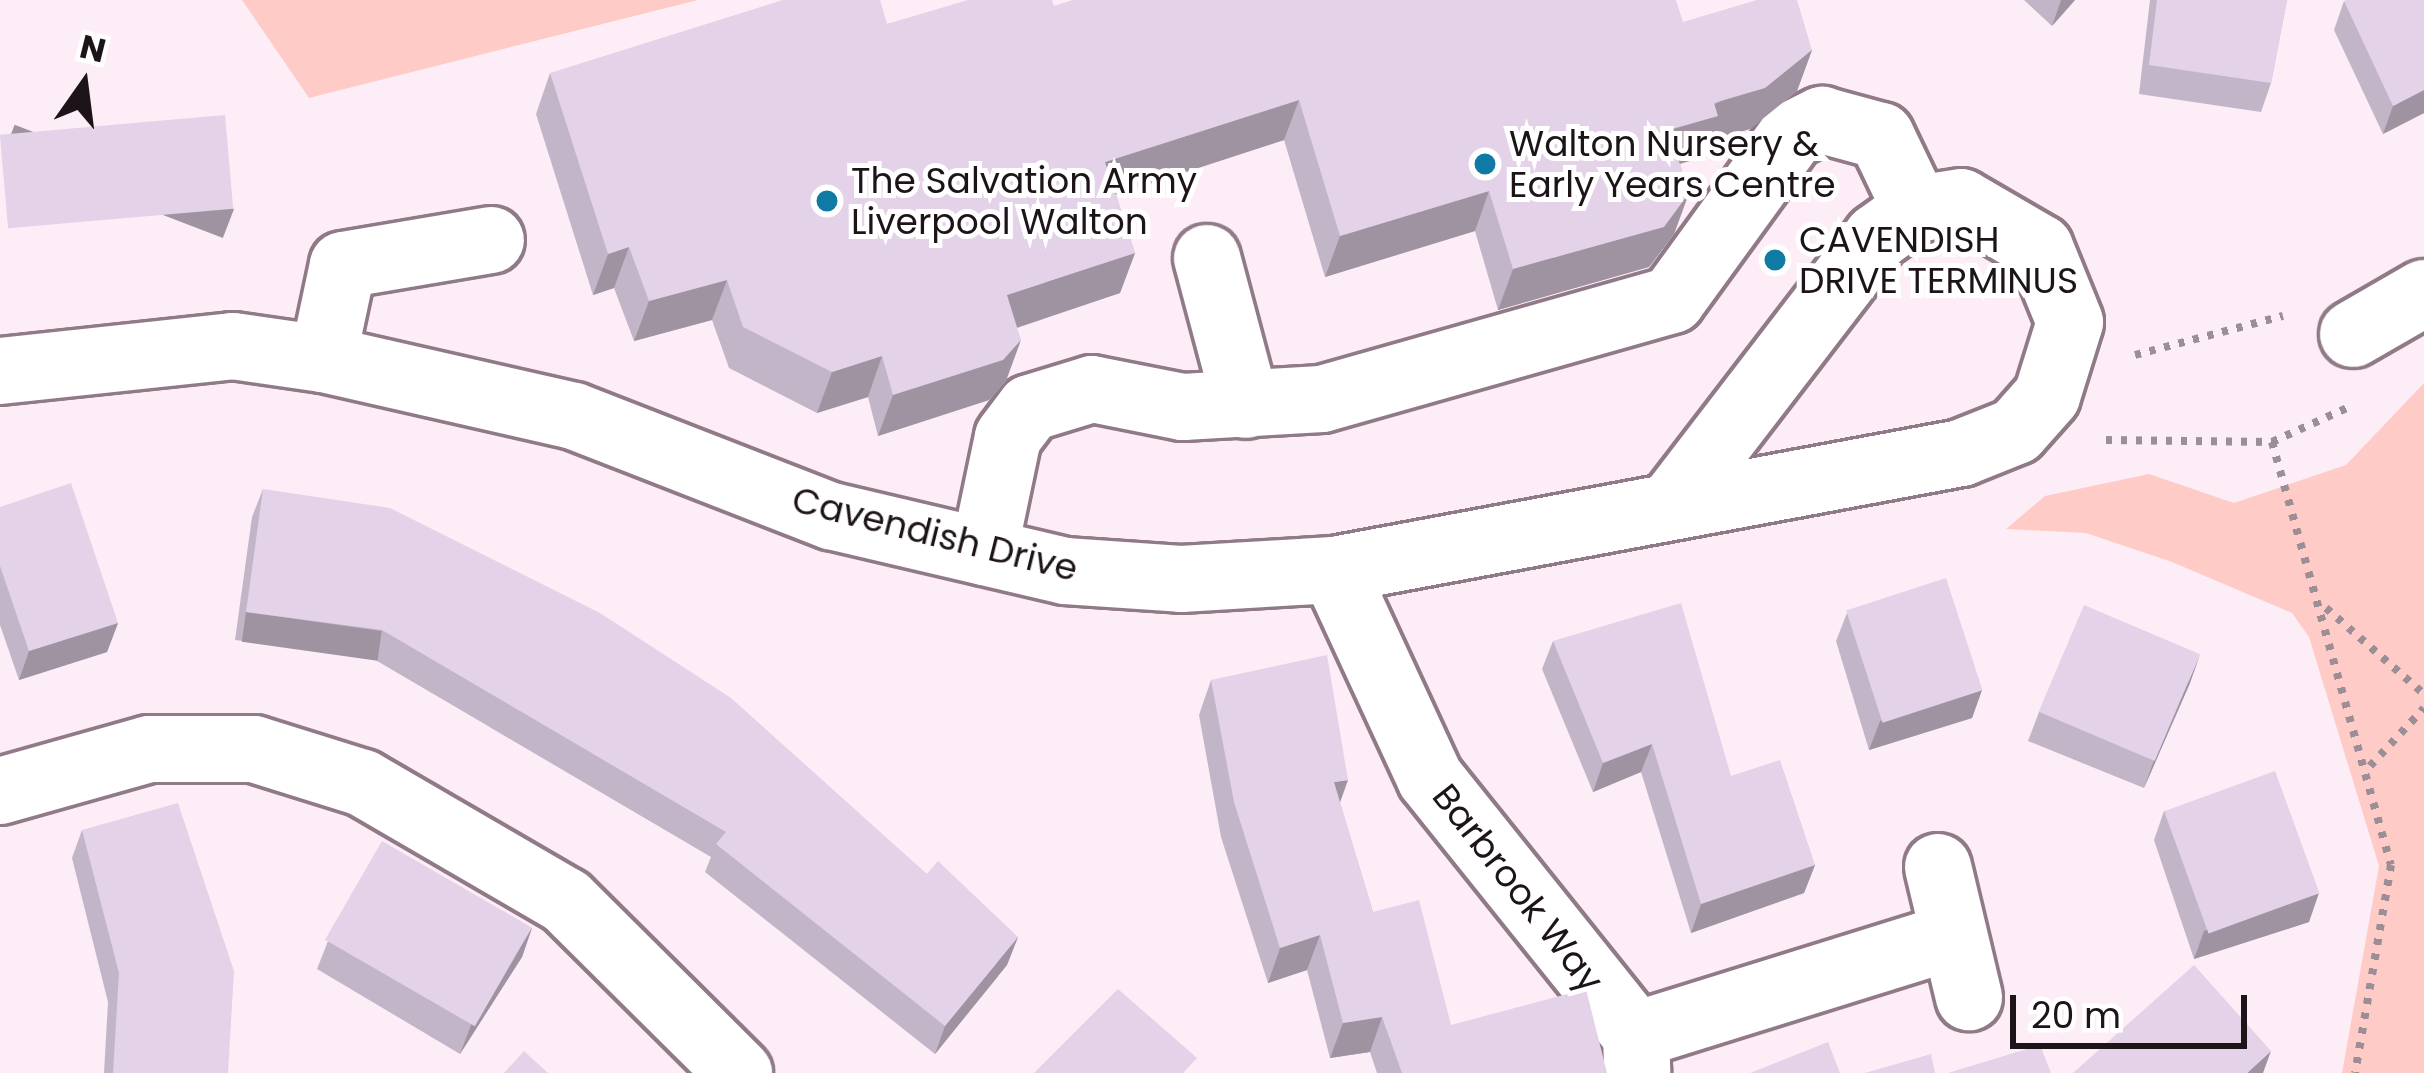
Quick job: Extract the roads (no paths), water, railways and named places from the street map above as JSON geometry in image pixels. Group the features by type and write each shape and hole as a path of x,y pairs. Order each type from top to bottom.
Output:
{"street":[{"path":"984,552 1008,437 1030,408 1092,389 1246,405 1322,399 1672,300 1792,135 1822,120 1881,136 1916,209 1877,237 1671,505"},
{"name":"Cavendish Drive","path":"0,371 233,346 322,358 574,416 830,516 984,552 1181,579 1334,570 1961,453 2038,400 2070,322 2040,248 1961,202 1916,209"},
{"path":"322,358 343,265 491,239"},
{"path":"1207,258 1246,405"},
{"path":"2354,334 2424,293"},
{"name":"Barbrook Way","path":"1334,570 1430,778 1637,1054"},
{"path":"0,791 149,749 254,749 363,783 566,902 739,1073"},
{"path":"1637,1054 1962,966 1938,867"}],"place":[{"name":"Walton Nursery & Early Years Centre","path":"1485,164"},
{"name":"The Salvation Army Liverpool Walton","path":"827,201"},
{"name":"CAVENDISH DRIVE TERMINUS","path":"1775,260"}]}
